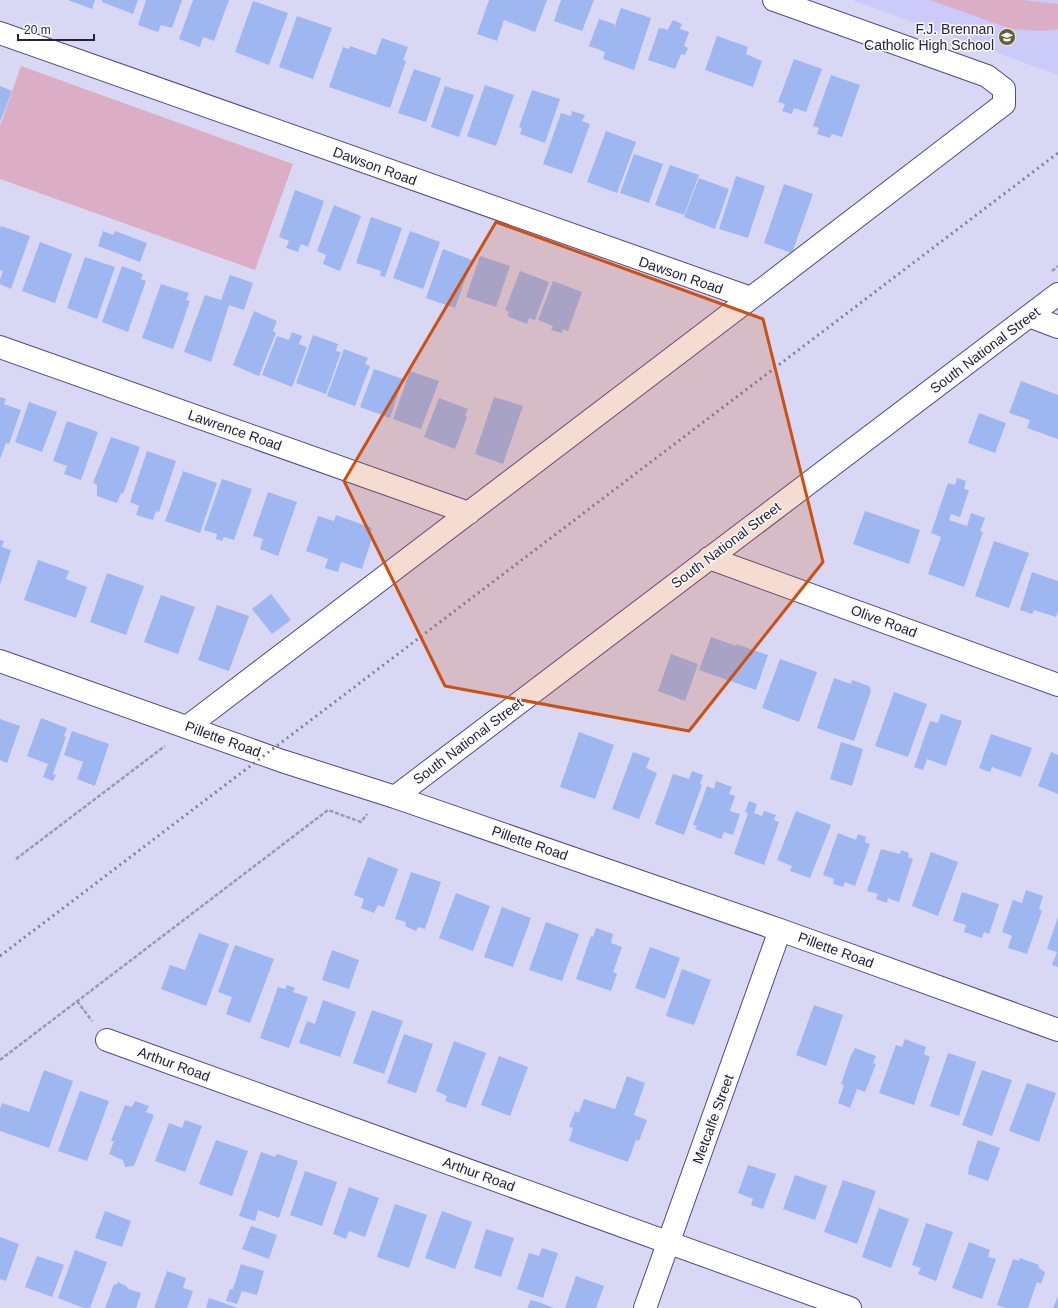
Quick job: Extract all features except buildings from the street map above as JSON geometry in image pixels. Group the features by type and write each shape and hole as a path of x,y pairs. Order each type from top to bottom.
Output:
{"street":[{"path":"187,726 1004,104 1004,89 987,76 774,0"},
{"name":"Dawson Road","path":"0,33 751,298"},
{"name":"South National Street","path":"395,797 1058,294"},
{"path":"1029,316 1058,326"},
{"name":"Lawrence Road","path":"0,347 469,512"},
{"name":"Olive Road","path":"709,558 1058,685"},
{"name":"Pillette Road","path":"0,661 187,726 282,761 395,797 780,930 1058,1030"},
{"name":"Metcalfe Street","path":"645,1308 780,930"},
{"name":"Arthur Road","path":"107,1040 850,1308"}],"path":[{"path":"16,859 166,746"},
{"path":"0,1060 328,810 361,822"}],"highlighted area":[{"path":"496,222 763,319 823,562 689,731 445,686 344,481"}],"shaded area":[{"name":"F.J. Brennan Catholic High School","path":"852,0 1058,0 1058,75"},
{"path":"930,0 1022,0 1058,4 1058,29 1042,31 1011,29"},
{"path":"21,66 293,164 255,270 0,179 0,126"}],"railway":[{"path":"0,956 1058,153"}],"place":[{"name":"F.J. Brennan Catholic High School","path":"1007,37"}]}
